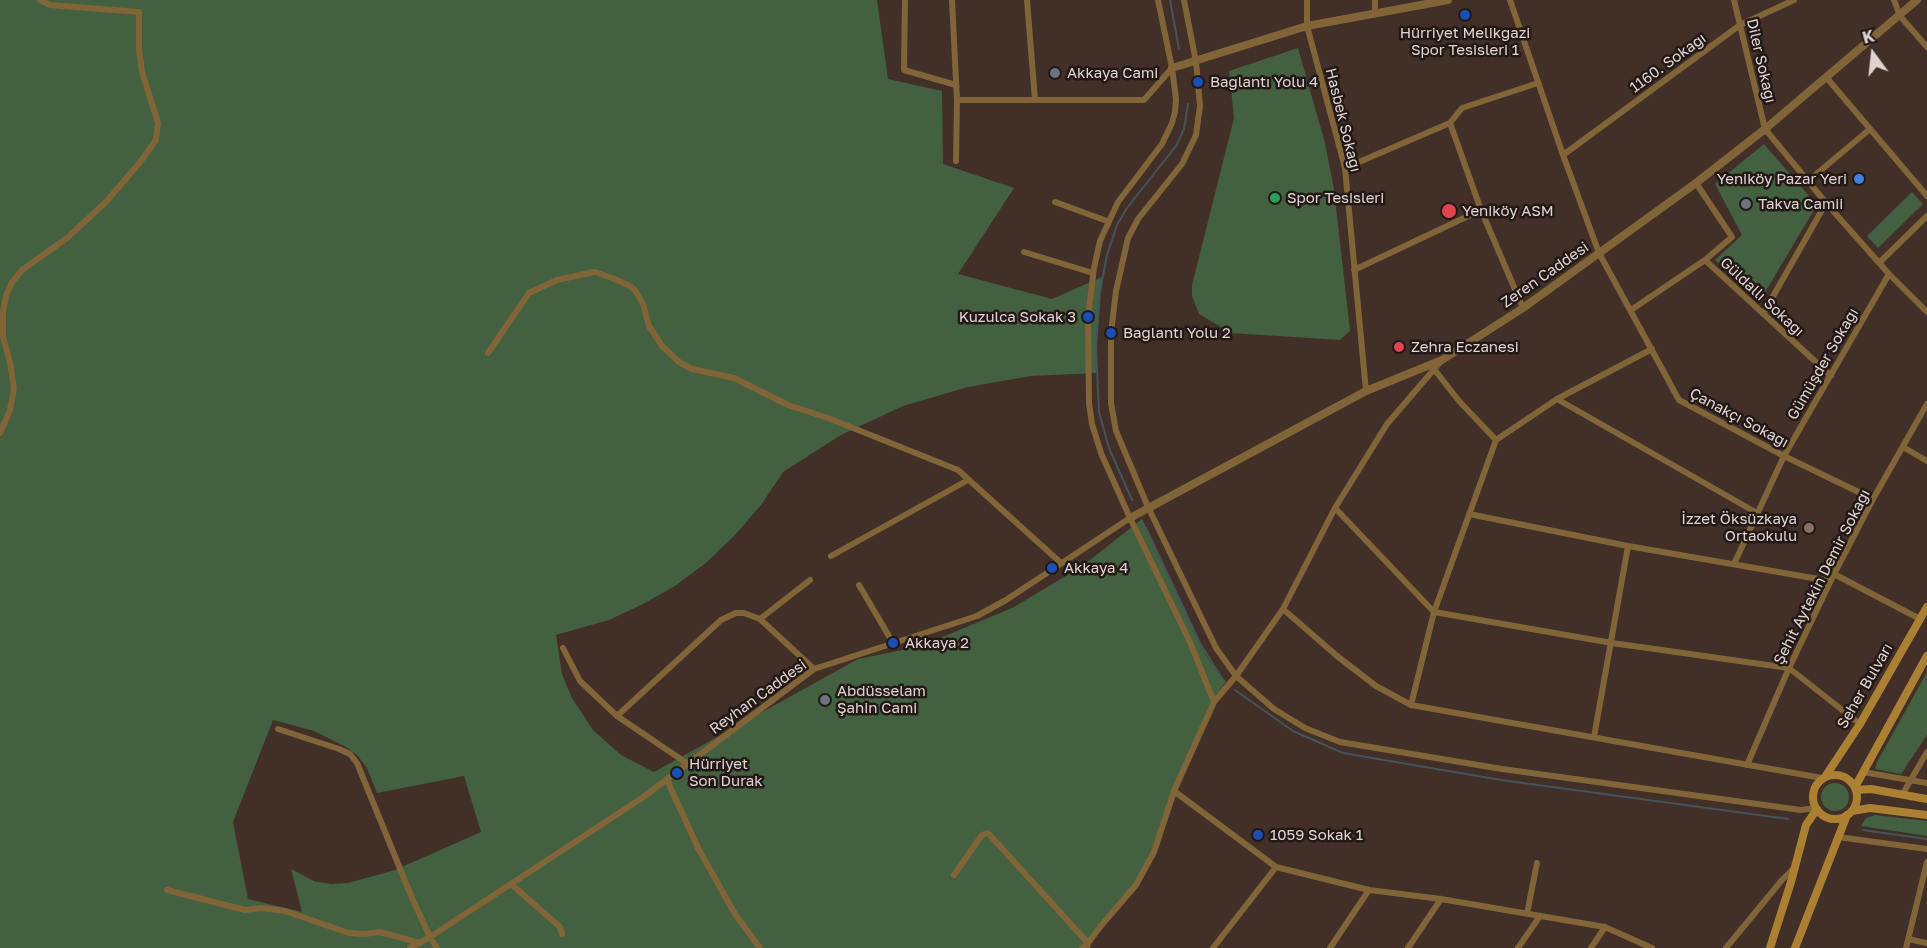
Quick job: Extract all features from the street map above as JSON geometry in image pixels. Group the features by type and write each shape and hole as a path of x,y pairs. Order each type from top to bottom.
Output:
{"main road":[{"name":"Seher Bulvarı","path":"1824,778 1860,724 1927,607"},
{"path":"1855,789 1927,656"},
{"path":"1795,948 1838,837 1849,813 1857,799 1851,782 1840,775 1824,778 1814,788 1816,808 1829,818 1835,819 1849,813 1870,808 1927,815"},
{"path":"1855,789 1871,789 1927,799"},
{"path":"1770,948 1806,825 1816,808"}],"street":[{"path":"0,433 10,410 14,389 3,337 3,312 12,282 22,270 67,238 106,202 156,140 158,123 141,72 139,12 50,5 40,0"},
{"path":"905,0 904,70 956,85"},
{"path":"952,0 957,100 956,161"},
{"path":"1027,0 1035,100"},
{"path":"1158,0 1172,68 1176,105 1171,127 1157,152 1125,192 1107,221 1097,251 1088,333 1087,378 1090,414 1101,453 1190,642 1214,702"},
{"path":"1184,0 1196,62 1200,106 1196,135 1182,164 1138,219 1128,238 1116,291 1111,333 1111,403 1116,430 1148,507 1216,648 1236,676 1282,714 1305,728 1340,742 1502,769 1801,810 1816,808"},
{"name":"Hasbek Sokağı","path":"1307,0 1307,26 1345,168 1366,391"},
{"path":"1375,0 1375,13"},
{"name":"Çanakçı Sokağı","path":"1510,0 1599,253 1679,400 1784,456 1873,498"},
{"name":"Diler Sokağı","path":"1734,0 1765,129"},
{"name":"1160. Sokağı","path":"1563,155 1740,25 1794,0"},
{"path":"1894,0 1900,16 1927,47"},
{"name":"Zeren Caddesi","path":"1130,518 1366,391 1442,360 1523,308 1696,183 1765,129 1917,0"},
{"path":"957,100 1144,100 1172,68 1307,26 1443,1"},
{"path":"1826,77 1926,192"},
{"path":"1345,168 1450,123 1462,108 1538,83"},
{"path":"1450,123 1481,210 1523,308"},
{"path":"1765,129 1879,263 1927,312"},
{"path":"1808,181 1870,129"},
{"path":"1631,310 1704,260 1731,237 1696,183"},
{"path":"1054,202 1107,221"},
{"path":"1762,314 1826,203"},
{"path":"1354,270 1481,210"},
{"path":"1879,263 1927,216"},
{"path":"1024,252 1093,273"},
{"name":"Güldallı Sokağı","path":"1704,260 1831,376"},
{"path":"488,353 529,292 556,280 595,272 635,290 643,304 649,326 662,346 679,362 692,369 734,378 788,405 828,418 958,471 1061,563"},
{"name":"Gümüşder Sokağı","path":"1734,564 1784,456 1889,274"},
{"path":"1411,705 1434,612 1496,440 1557,399 1652,349"},
{"path":"954,874 982,835 988,833 1086,946 1136,885 1154,852 1174,791 1214,702 1236,676 1283,609 1335,508 1387,424 1442,360"},
{"path":"1434,369 1459,401 1496,440"},
{"path":"1557,399 1757,513"},
{"name":"Şehit Aytekin Demir Sokağı","path":"1747,765 1789,668 1832,578 1873,498 1927,404"},
{"path":"1903,447 1927,461"},
{"path":"831,556 968,480"},
{"path":"1335,508 1434,612 1612,642 1789,668 1860,724"},
{"path":"1469,514 1628,546 1832,578 1920,619"},
{"name":"Reyhan Caddesi","path":"410,948 642,798 814,669 977,616 1006,600 1130,518"},
{"path":"1594,737 1628,546"},
{"path":"760,620 810,580"},
{"path":"859,585 893,643"},
{"path":"1283,609 1376,686 1411,705 1824,778"},
{"path":"617,716 721,620 736,613 744,613 760,620 814,669"},
{"path":"563,648 580,681 617,716 688,764"},
{"path":"278,729 339,749 350,754 357,763 425,940"},
{"path":"1902,795 1927,752"},
{"path":"1863,772 1927,783"},
{"path":"667,780 698,848 735,914 760,948"},
{"path":"1174,791 1276,867 1369,890 1441,899 1605,927 1652,948"},
{"path":"1838,837 1927,849"},
{"path":"1906,948 1927,862"},
{"path":"1527,914 1538,863"},
{"path":"1726,948 1795,866"},
{"path":"1213,948 1276,867"},
{"path":"511,884 560,927 562,934"},
{"path":"167,890 245,910 261,908 285,911 349,933 380,932 425,940 437,948"},
{"path":"1330,948 1369,890"},
{"path":"1408,948 1441,899"},
{"path":"1518,948 1540,916"},
{"path":"1591,948 1605,927"},
{"path":"1908,939 1927,943"}],"green space":[{"path":"0,0 877,0 888,79 942,91 943,164 1014,188 958,274 1052,299 1102,277 1096,342 1096,373 1031,376 968,387 903,406 841,435 783,472 761,505 735,535 707,562 675,586 609,620 556,635 562,674 572,698 593,730 621,755 654,772 858,659 902,650 945,636 1014,607 1081,567 1142,519 1207,657 1226,682 1213,699 1204,717 1158,846 1126,900 1114,915 1082,948 0,948","holes":["273,720 314,731 357,755 367,768 377,793 464,776 481,832 395,870 348,883 331,884 314,881 291,869 302,912 248,899 233,822"]},
{"name":"Spor Tesisleri","path":"1298,48 1325,143 1334,189 1350,331 1340,340 1231,333 1199,314 1192,296 1192,285 1234,118 1229,71"},
{"path":"1764,144 1817,205 1761,299 1715,260 1742,235 1715,184"},
{"path":"1912,192 1923,204 1878,248 1867,236"},
{"path":"1927,672 1927,735 1901,774 1875,769 1877,762"},
{"path":"1835,783 1845,787 1849,797 1845,807 1835,811 1825,807 1821,797 1825,787"},
{"path":"1875,815 1927,821 1927,836 1861,826 1866,818"}],"waterway":[{"path":"1170,0 1179,49"},
{"path":"1132,500 1109,448 1099,412 1096,347 1100,292 1107,255 1117,225 1127,208 1176,146 1184,129 1188,104"},
{"path":"1146,528 1200,643 1220,675"},
{"path":"1235,690 1293,731 1343,753 1501,780 1788,819"},
{"path":"1863,830 1927,839"}],"place":[{"name":"Hürriyet Melikgazi Spor Tesisleri 1","path":"1465,15"},
{"name":"Akkaya Cami","path":"1055,73"},
{"name":"Bağlantı Yolu 4","path":"1198,82"},
{"name":"Yeniköy Pazar Yeri","path":"1859,179"},
{"name":"Spor Tesisleri","path":"1275,198"},
{"name":"Takva Camii","path":"1746,204"},
{"name":"Yeniköy ASM","path":"1449,211"},
{"name":"Kuzulca Sokak 3","path":"1088,317"},
{"name":"Bağlantı Yolu 2","path":"1111,333"},
{"name":"Zehra Eczanesi","path":"1399,347"},
{"name":"İzzet Öksüzkaya Ortaokulu","path":"1809,528"},
{"name":"Akkaya 4","path":"1052,568"},
{"name":"Akkaya 2","path":"893,643"},
{"name":"Abdüsselam Şahin Cami","path":"825,700"},
{"name":"Hürriyet Son Durak","path":"677,773"},
{"name":"1059 Sokak 1","path":"1258,835"}]}
